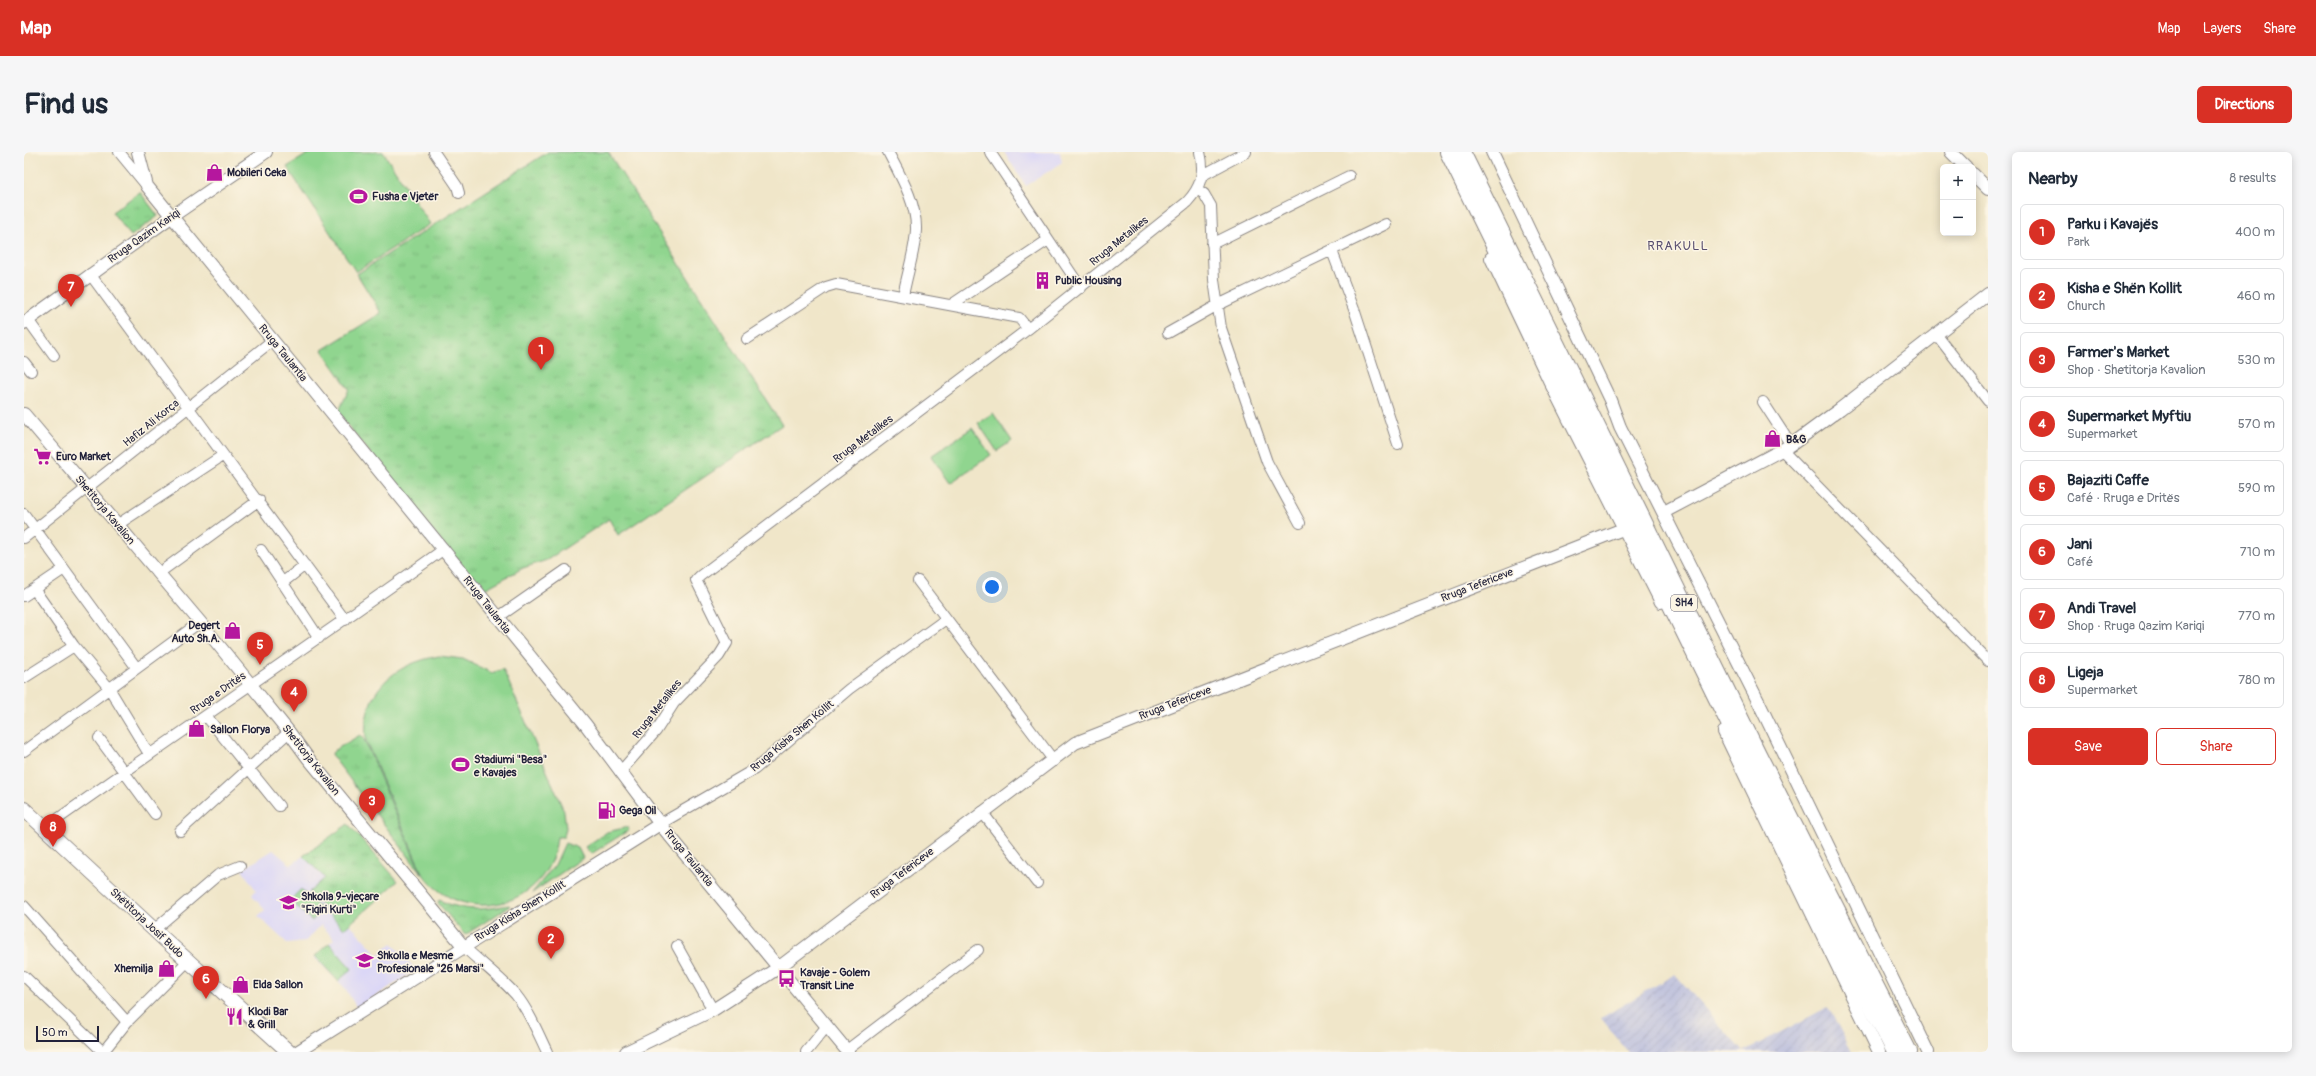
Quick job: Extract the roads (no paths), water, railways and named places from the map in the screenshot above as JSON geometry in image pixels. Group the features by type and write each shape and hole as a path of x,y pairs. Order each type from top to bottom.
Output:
{"highway":[{"name":"SH4","path":"1448,152 1670,601 1746,760 1895,1052"},
{"name":"SH4","path":"1462,152 1758,754 1909,1052"},
{"path":"1670,601 1670,612 1689,651 1688,657"}],"main road":[{"name":"Shëtitorja Josif Budo","path":"24,809 188,961 271,1033 289,1052"}],"street":[{"path":"119,152 147,186"},
{"name":"Rruga Taulantia","path":"138,152 147,186 171,217 444,549 497,618 586,725 660,824 847,1051"},
{"name":"Rruga Qazim Kariqi","path":"26,322 90,274 266,152"},
{"path":"434,152 457,186 459,193"},
{"path":"888,152 905,185 914,216 916,229 902,296"},
{"path":"990,152 1081,288"},
{"path":"1200,152 1203,175 1246,152"},
{"path":"1441,152 1549,380 1688,657 1879,1052"},
{"path":"1492,152 1610,400 1620,427 1664,512 1928,1052"},
{"path":"1951,152 1963,164"},
{"name":"Rruga Metalikes","path":"620,772 656,731 674,703 719,656 727,643 696,580 1081,288 1186,202 1197,189 1203,175"},
{"path":"1212,244 1349,176"},
{"path":"1976,177 1988,189"},
{"path":"1197,189 1204,194 1211,206 1216,306 1221,328 1267,462 1300,523"},
{"path":"1168,334 1216,306 1386,224"},
{"path":"951,305 1048,240"},
{"path":"1332,251 1355,312 1398,444"},
{"path":"90,274 222,456 259,500 345,620"},
{"path":"747,339 832,284 842,284 1019,318 1028,329"},
{"path":"1664,512 1787,448 1840,410 1988,294"},
{"path":"26,322 54,356"},
{"path":"1936,334 1988,401"},
{"name":"Hafiz Ali Korça","path":"24,538 36,530 273,340"},
{"path":"24,362 31,371"},
{"path":"1763,402 1787,448 1988,661"},
{"name":"Shetitorja Kavalion","path":"24,414 200,622 289,732 308,758 464,947 488,966 517,996 534,1024 547,1052"},
{"path":"117,525 222,456"},
{"path":"158,573 259,500"},
{"path":"24,514 136,667"},
{"name":"Rruga Tefericeve","path":"626,1052 713,1010 778,968 982,812 1054,761 1062,751 1090,735 1623,529"},
{"name":"Rruga e Dritës","path":"45,828 149,754 207,716 345,620 444,549"},
{"path":"261,550 319,638"},
{"path":"282,583 305,565"},
{"path":"24,596 64,569"},
{"path":"497,618 566,570"},
{"path":"918,581 1054,761"},
{"path":"34,589 74,646 109,688 149,754"},
{"name":"Rruga Kisha Shen Kollit","path":"297,1052 660,824 755,768 849,689 946,619"},
{"path":"24,751 136,667 200,622"},
{"path":"24,678 74,646"},
{"path":"207,716 279,806"},
{"path":"180,831 289,732"},
{"path":"99,738 155,814"},
{"path":"982,812 1037,883"},
{"path":"155,929 218,875 240,866"},
{"path":"24,906 127,1022"},
{"path":"677,946 713,1010"},
{"path":"847,1051 978,950"},
{"path":"24,976 103,1052 127,1022 188,961"},
{"path":"806,1052 827,1026"}],"place":[{"name":"Mobileri Ceka","path":"214,172"},
{"name":"Fusha e Vjetër","path":"359,196"},
{"name":"Public Housing","path":"1042,280"},
{"name":"Andi Travel","path":"71,307"},
{"name":"Parku i Kavajës","path":"541,370"},
{"name":"B&G","path":"1773,439"},
{"name":"Euro Market","path":"43,456"},
{"name":"Degert Auto Sh.A.","path":"233,631"},
{"name":"Bajaziti Caffe","path":"260,665"},
{"name":"Supermarket Myftiu","path":"294,712"},
{"name":"Sallon Florya","path":"197,729"},
{"name":"Stadiumi \"Besa\" e Kavajes","path":"461,765"},
{"name":"Gega Oil","path":"606,810"},
{"name":"Farmer's Market","path":"372,821"},
{"name":"Ligeja","path":"53,847"},
{"name":"Shkolla 9-vjeçare \"Fiqiri Kurti\"","path":"288,902"},
{"name":"Kisha e Shën Kollit","path":"551,959"},
{"name":"Shkolla e Mesme Profesionale \"26 Marsi\"","path":"364,961"},
{"name":"Xhemilja","path":"166,968"},
{"name":"Kavaje - Golem Transit Line","path":"787,978"},
{"name":"Elda Sallon","path":"240,984"},
{"name":"Jani","path":"206,999"},
{"name":"Klodi Bar & Grill","path":"235,1017"}],"district":[{"name":"RRAKULL","path":"1678,246"}]}
